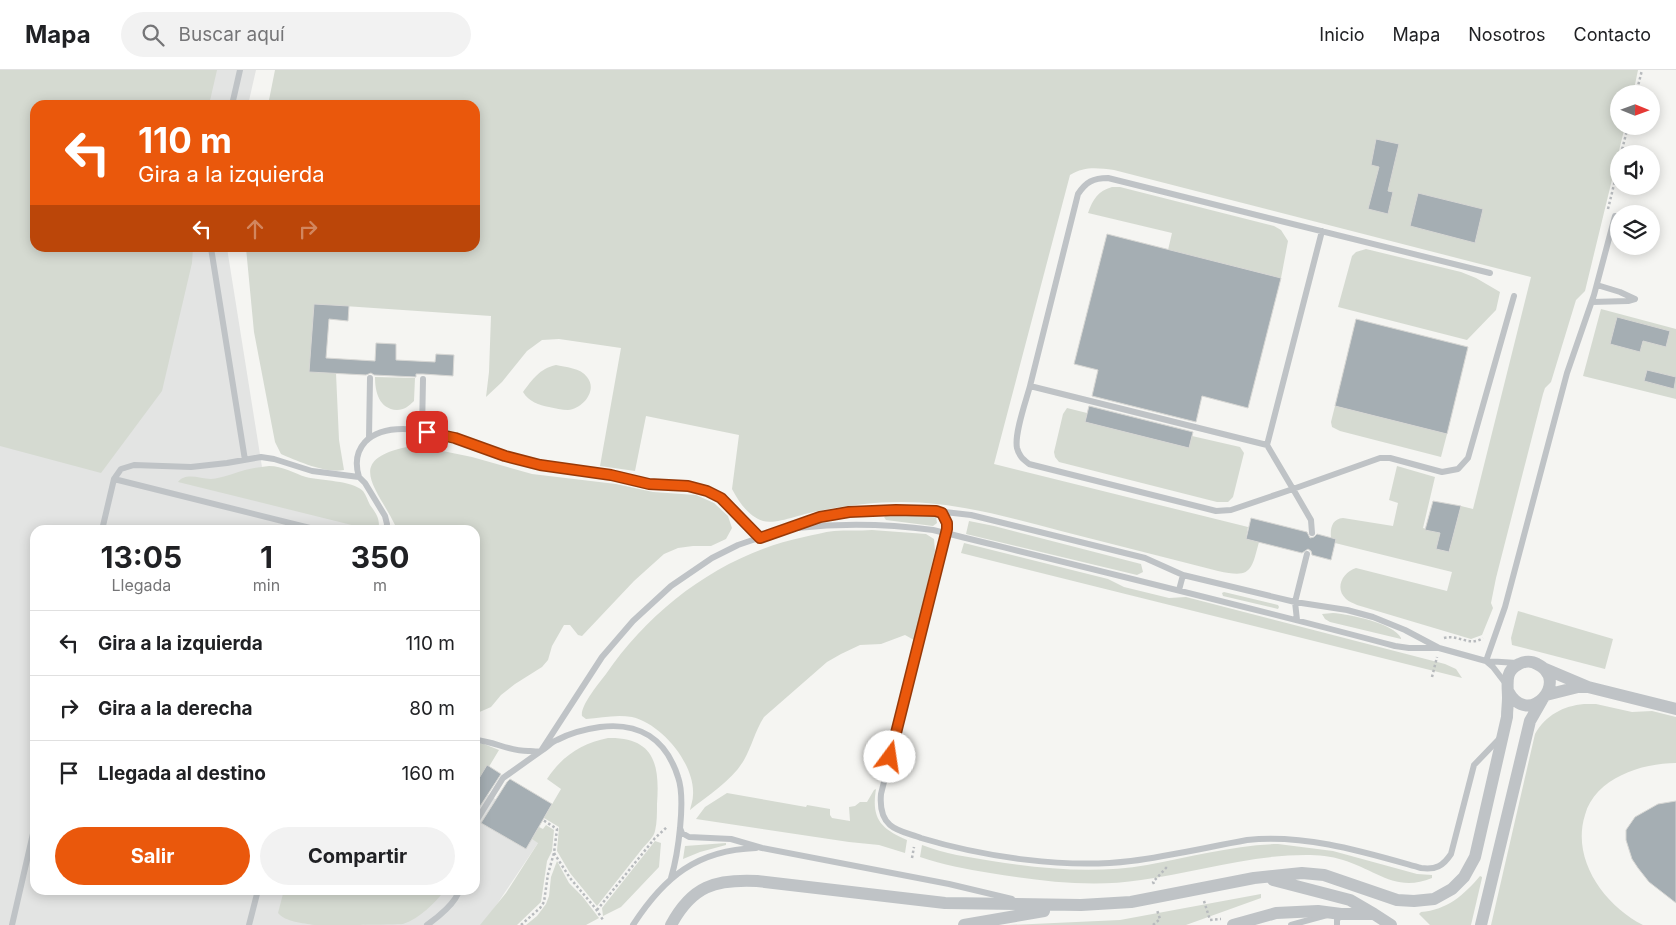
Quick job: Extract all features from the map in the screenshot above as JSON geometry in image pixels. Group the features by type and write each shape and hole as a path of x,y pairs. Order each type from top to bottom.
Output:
{"street":[{"path":"671,925 684,904 697,893 715,883 737,880 945,903 1081,905 1131,902 1261,878 1302,873 1324,875 1397,900 1427,900 1446,893 1459,883 1475,857 1507,717 1507,688 1510,671 1521,663 1530,662 1588,687 1676,709"},
{"path":"1481,925 1530,721 1549,689 1550,681 1543,668"},
{"path":"1507,688 1511,697 1522,705 1529,705 1544,698 1588,687"},
{"path":"1261,878 1350,900 1391,925"},
{"path":"964,925 1081,905"},
{"path":"1228,922 1276,913 1312,911 1338,918 1374,914"}],"lane":[{"path":"233,100 240,70"},
{"path":"1490,272 1108,178 1096,178 1089,181 1078,194 1016,439 1017,450 1021,458 1029,464 1216,511 1230,510 1380,458 1390,458 1442,472 1458,469 1468,458 1514,296"},
{"path":"1312,533 1311,520 1267,444 1322,231"},
{"path":"1486,662 1506,607 1567,373 1592,302 1610,236"},
{"path":"213,252 245,460"},
{"path":"1592,302 1635,300 1620,292 1597,285"},
{"path":"369,438 370,378"},
{"path":"422,431 424,379"},
{"path":"1030,386 1267,444"},
{"path":"387,525 385,516 365,483 359,477 356,468 357,458 360,447 369,438 383,431 397,430 422,431 455,438 505,456 540,465 623,477 649,484 688,486 707,491 721,498 760,538"},
{"path":"103,525 116,474 121,469 134,465 191,467 268,458 312,471 359,477"},
{"path":"114,479 298,525"},
{"path":"541,751 602,657 632,621 671,586 712,558 738,545 820,517 849,512 936,511 970,515 1135,556 1183,575 1295,602 1348,610 1373,617 1405,630 1439,648 1486,662 1521,663"},
{"path":"936,511 946,517 946,534 880,794 881,808 887,822 897,830 915,839 1022,858 1093,864 1149,858 1247,840 1265,838 1303,840 1353,849 1429,869 1444,864 1451,854 1474,765 1500,738 1504,730"},
{"path":"786,528 859,524 909,527 946,534 1180,590 1396,646 1439,648"},
{"path":"1297,620 1295,602 1307,554"},
{"path":"1180,590 1183,575"},
{"path":"1486,662 1493,667 1507,688"},
{"path":"480,815 503,778 556,740 570,734 600,727 628,727 640,730 652,736 669,757 679,778 680,828 678,853 671,878"},
{"path":"480,740 488,741 520,752 541,751"},
{"path":"680,828 682,833 689,837 731,839 762,848 949,884 1036,905"},
{"path":"12,925 30,847"},
{"path":"633,925 671,878 688,865 704,858 732,851 762,848"},
{"path":"249,925 257,895"},
{"path":"427,925 439,916 458,895"},
{"path":"1291,925 1338,918"}],"path":[{"path":"1638,85 1642,70"},
{"path":"521,925 544,902 557,829 543,820"},
{"path":"597,910 655,838 667,827"},
{"path":"912,858 915,839"},
{"path":"554,853 570,878 603,920"},
{"path":"1200,889 1209,918 1212,921 1228,922"}],"shaded area":[{"path":"0,70 256,70 249,100 30,100 30,252 228,252 262,467 269,498 361,525 30,525 30,895 301,895 360,925 0,925"},
{"path":"0,70 217,70 210,100 30,100 30,252 193,252 192,263 162,391 101,473 0,446"},
{"path":"275,70 1638,70 1635,85 1610,85 1610,135 1623,135 1620,145 1610,145 1610,188 1585,291 1576,300 1551,382 1545,388 1543,394 1496,578 1491,603 1493,608 1482,635 1471,639 1357,605 1347,600 1342,595 1340,585 1347,573 1356,568 1447,591 1452,572 1335,543 1336,539 1331,538 1331,531 1334,522 1343,518 1393,526 1398,503 1389,500 1397,466 1435,477 1423,528 1440,533 1437,549 1449,552 1461,506 1473,509 1531,277 1114,170 1086,169 1070,175 994,464 1248,527 1246,539 1259,542 1251,566 1243,573 1218,571 961,507 901,502 870,504 818,511 782,520 763,521 748,512 732,489 739,435 646,416 635,471 600,466 621,348 559,339 542,340 527,351 502,382 486,397 491,316 315,304 309,371 336,373 339,440 344,470 329,470 312,466 281,454 275,442 254,332 246,252 480,252 480,100 269,100"},
{"path":"1112,187 1120,187 1274,226 1281,230 1288,241 1281,278 1168,250 1172,233 1088,213 1097,196"},
{"path":"1366,249 1461,272 1476,278 1500,292 1496,310 1467,340 1338,307 1352,256 1356,252"},
{"path":"1601,309 1676,329 1676,399 1583,376"},
{"path":"556,365 573,368 581,372 590,382 590,393 584,403 574,409 563,410 542,405 531,401 523,392 541,372"},
{"path":"375,377 415,378 414,401 400,410 386,407 377,394"},
{"path":"1335,406 1447,434 1441,457 1340,431 1332,427 1331,422"},
{"path":"1067,408 1087,413 1085,422 1189,448 1192,436 1240,447 1244,453 1233,497 1228,502 1217,502 1059,462 1054,452 1063,414"},
{"path":"407,447 423,447 472,457 532,474 616,484 653,492 696,495 714,503 728,516 732,528 726,539 711,546 678,548 664,554 634,581 582,636 578,635 570,625 564,625 552,646 548,660 542,667 515,684 501,695 491,707 480,712 480,525 395,525 374,487 371,477 371,468 376,459"},
{"path":"274,466 306,477 358,487 363,491 374,511 379,525 352,525 178,482 185,477 211,479 248,469"},
{"path":"887,515 936,517 937,523 933,526 886,520 884,517"},
{"path":"969,521 1141,564 1143,572 1137,575 966,534"},
{"path":"872,530 926,534 934,539 935,551 914,640 905,635 881,644 860,645 827,662 764,717 739,768 690,810 693,795 689,771 674,747 665,737 643,721 632,717 614,716 586,719 582,716 584,706 591,695 624,650 645,627 692,587 718,570 745,556 774,545 804,537 830,531"},
{"path":"964,543 1108,579 1124,587 1169,598 1186,597 1445,664 1456,669 1462,678 961,553"},
{"path":"1222,593 1278,605 1279,607 1278,609 1223,596"},
{"path":"1518,611 1613,639 1605,669 1512,645 1511,638"},
{"path":"1333,613 1359,617 1380,624 1397,633 1401,639 1330,622 1322,614"},
{"path":"1584,704 1596,704 1632,712 1652,711 1676,717 1676,763 1649,766 1621,775 1609,782 1590,802 1582,832 1587,864 1594,879 1616,906 1643,925 1491,925 1535,734 1544,722 1562,709"},
{"path":"608,738 635,742 645,748 651,756 657,777 657,818 652,838 597,906 570,873 557,851 559,827 544,818 561,789 547,779 553,771 566,757 581,747"},
{"path":"480,744 499,750 480,782"},
{"path":"480,789 539,827 538,843 483,925 364,925 383,895 480,895"},
{"path":"876,789 875,808 880,822 890,832 907,840 905,853 879,845 696,819 705,807 727,793 806,807 807,805 830,809 832,818 850,821 849,807 855,806 860,802 867,802"},
{"path":"546,825 554,830 552,851 547,861 541,902 517,925 480,925 506,893 538,843 532,839 539,827 543,829"},
{"path":"655,841 661,843 659,867 621,907 603,916 602,908"},
{"path":"726,843 726,845 683,859 685,846"},
{"path":"1278,844 1333,851 1417,874 1432,875 1432,878 1419,882 1397,882 1355,864 1324,856 1306,855 1244,861 1141,880 1084,883 1047,881 990,873 946,865 920,857 922,845 957,855 1011,864 1089,870 1128,868 1229,849"},
{"path":"557,861 569,883 599,918 586,925 526,925 537,916 546,904 551,877"},
{"path":"1480,876 1482,878 1471,925 1430,925 1419,914 1447,905 1468,889"},
{"path":"1261,894 1261,898 1186,925 1008,925 1120,920"},
{"path":"283,895 440,895 426,910 403,924 314,925 290,920 278,913"}],"building":[{"path":"1376,139 1399,144 1388,191 1393,192 1388,214 1368,209 1379,167 1371,165"},
{"path":"1418,193 1483,209 1475,243 1410,226"},
{"path":"1107,234 1281,278 1248,408 1202,396 1196,422 1092,396 1098,370 1074,364"},
{"path":"314,304 349,306 348,321 329,319 326,358 375,361 376,343 396,344 396,360 435,362 436,354 454,355 453,376 416,374 416,377 374,375 371,373 366,375 309,372"},
{"path":"1617,317 1670,331 1666,347 1643,341 1640,352 1610,344"},
{"path":"1356,319 1468,347 1447,434 1335,406"},
{"path":"1647,370 1676,377 1674,389 1644,381"},
{"path":"1089,406 1193,432 1189,448 1085,422"},
{"path":"1433,501 1461,506 1449,552 1436,549 1440,533 1425,530"},
{"path":"1251,518 1307,532 1310,538 1317,534 1336,539 1331,560 1312,555 1308,549 1302,553 1246,539"},
{"path":"487,765 501,774 480,806 480,777"},
{"path":"510,779 552,804 526,849 481,823"},
{"path":"1676,801 1676,903 1649,882 1638,868 1632,859 1626,840 1626,830 1635,817 1658,804"}],"route":[{"path":"427,432 455,438 505,456 540,465 623,477 649,484 688,486 707,491 721,498 760,538 820,517 849,512 896,510 936,511 942,513 946,517 947,529 890,757"}]}
